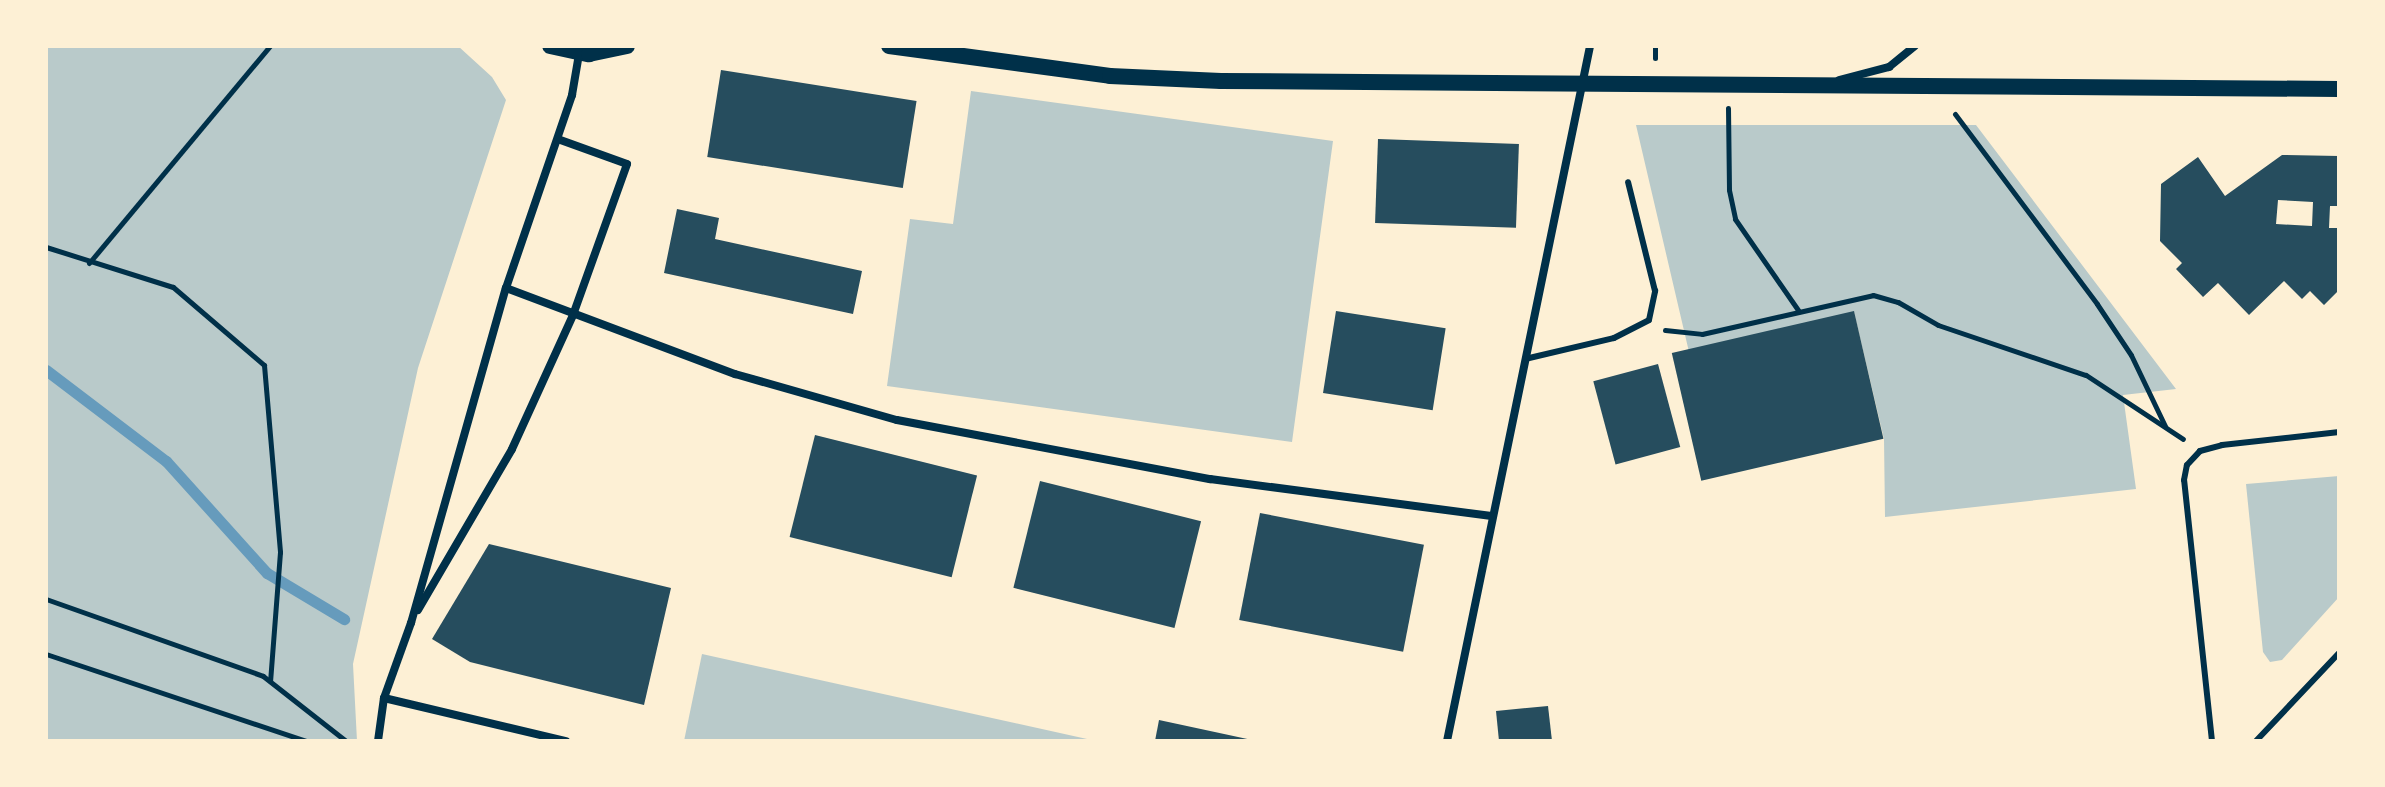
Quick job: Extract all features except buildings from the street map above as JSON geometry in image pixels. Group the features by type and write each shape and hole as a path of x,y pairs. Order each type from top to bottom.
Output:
{"main road":[{"path":"550,46 579,54 627,46"},
{"path":"889,46 1179,80 2339,89"}],"street":[{"path":"1447,741 1590,46"},
{"path":"1819,84 1889,67 1915,46"},
{"path":"378,741 384,698 411,623 506,288 558,139 579,54"},
{"path":"411,623 512,449 573,315 627,164 558,139"},
{"path":"506,288 735,374 897,420 1210,479 1492,516"},
{"path":"384,698 566,741"}],"lane":[{"path":"1525,359 1614,338 1649,320 1655,291 1628,182"},
{"path":"2212,741 2184,480 2187,465 2200,451 2339,432"},
{"path":"2256,741 2339,653"}],"path":[{"path":"89,263 270,46"},
{"path":"1727,85 1729,190 1735,219 1798,310"},
{"path":"1934,85 2097,304 2131,355 2165,427"},
{"path":"46,247 173,287 264,365 280,552 270,681"},
{"path":"1649,320 1672,334 1702,334 1873,295 1898,302 1938,325 2086,375 2200,451"},
{"path":"46,599 270,681 346,741"},
{"path":"46,654 306,741"}],"shaded area":[{"path":"46,46 458,46 492,77 506,100 418,368 353,664 357,741 46,741"},
{"path":"971,91 1333,141 1292,442 887,386 910,219 953,224"},
{"path":"1636,125 1976,125 2176,389 2123,395 2136,489 1885,517 1884,439 1854,312 1689,352"},
{"path":"2339,476 2339,597 2282,660 2270,662 2263,652 2246,484"},
{"path":"702,654 1096,741 684,741"}],"waterway":[{"path":"46,370 166,461 267,573 344,619"}]}
